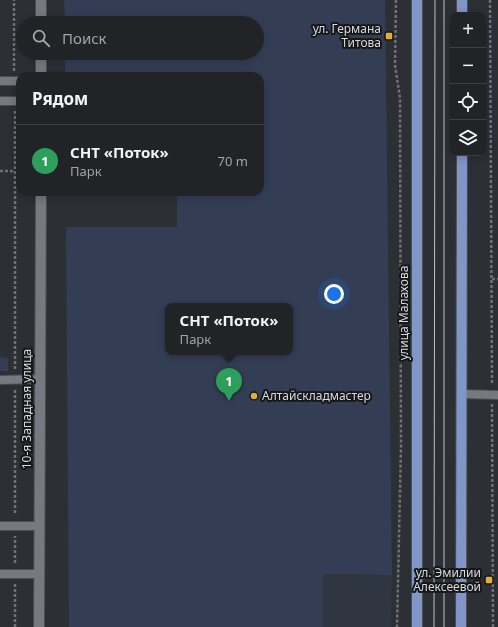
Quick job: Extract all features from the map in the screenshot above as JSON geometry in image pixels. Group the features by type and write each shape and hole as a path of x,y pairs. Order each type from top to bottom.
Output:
{"main road":[{"name":"улица Малахова","path":"417,0 417,627"},
{"path":"462,0 462,12"},
{"path":"461,627 462,156"}],"street":[{"path":"41,16 42,0"},
{"path":"41,60 41,72"},
{"name":"10-я Западная улица","path":"39,627 41,196"}],"lane":[{"path":"0,81 16,81"},
{"path":"0,101 16,102"},
{"path":"0,380 40,379"},
{"path":"462,394 495,395"},
{"path":"0,526 39,526"},
{"path":"0,574 39,574"}],"path":[{"path":"14,0 16,54"},
{"path":"396,0 395,66 400,98 401,439 397,627"},
{"path":"490,0 492,279 495,395 493,627"},
{"path":"16,60 17,72"},
{"path":"15,627 16,148"},
{"path":"0,171 15,171"},
{"path":"492,279 498,279"}],"shaded area":[{"path":"64,0 385,0 392,575 323,574 323,627 69,627 66,227 177,227 177,196 264,196 264,72 65,72 65,60 264,60 264,16 65,16"},
{"path":"0,357 8,358 8,371 0,371"},
{"path":"323,574 392,575 391,627 323,627"}],"tram line":[{"path":"434,627 435,0"},
{"path":"444,0 444,627"}],"place":[{"name":"ул. Германа Титова","path":"389,36"},
{"name":"Алтайскладмастер","path":"254,396"},
{"name":"СНТ «Поток»","path":"229,401"},
{"name":"ул. Эмилии Алексеевой","path":"489,580"}]}
